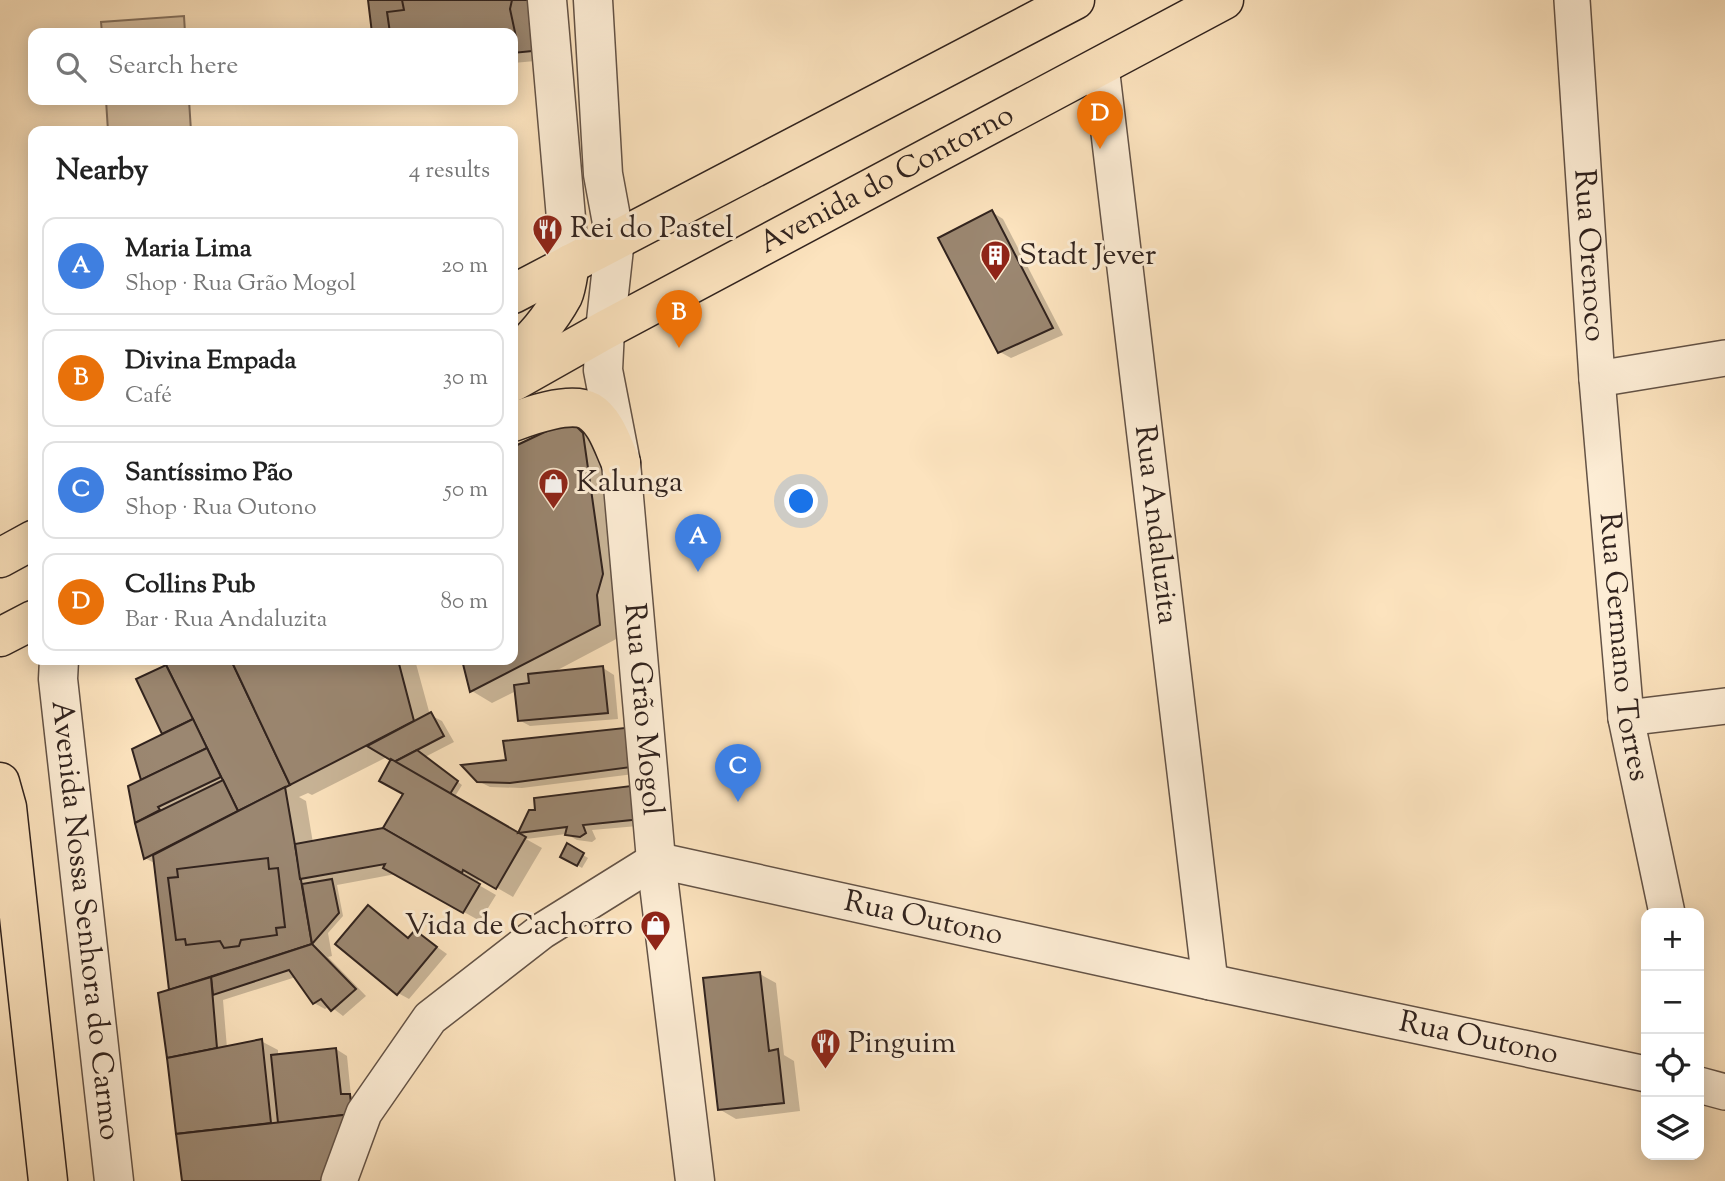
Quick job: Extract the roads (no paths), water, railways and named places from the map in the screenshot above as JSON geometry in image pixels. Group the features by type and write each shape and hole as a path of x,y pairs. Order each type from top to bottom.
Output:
{"main road":[{"path":"518,291 1075,0"},
{"name":"Avenida do Contorno","path":"518,379 605,330 1224,0"},
{"path":"518,351 543,325 564,295 570,264"},
{"path":"518,420 534,414 580,408 591,412 600,422 621,463"},
{"path":"0,558 28,543"},
{"path":"0,637 28,623"},
{"path":"0,782 7,807 48,1181"}],"street":[{"path":"547,0 570,264"},
{"name":"Rua Grão Mogol","path":"593,0 603,174 615,239 603,370 621,463 656,860 695,1181"},
{"name":"Rua Orenoco","path":"1572,0 1597,379 1725,358"},
{"name":"Rua Andaluzita","path":"1101,66 1210,982"},
{"name":"Rua Germano Torres","path":"1597,379 1626,718 1666,908"},
{"name":"Avenida Nossa Senhora do Carmo","path":"59,665 58,679 114,1181"},
{"path":"1626,718 1725,706"},
{"path":"339,1181 364,1113 430,1018 542,931 656,860"},
{"name":"Rua Outono","path":"656,860 1210,982 1641,1073"}],"place":[{"name":"Collins Pub","path":"1100,149"},
{"name":"Rei do Pastel","path":"547,256"},
{"name":"Stadt Jever","path":"996,283"},
{"name":"Divina Empada","path":"679,348"},
{"name":"Kalunga","path":"553,510"},
{"name":"Maria Lima","path":"698,572"},
{"name":"Santíssimo Pão","path":"738,802"},
{"name":"Vida de Cachorro","path":"656,953"},
{"name":"Pinguim","path":"825,1071"}]}
